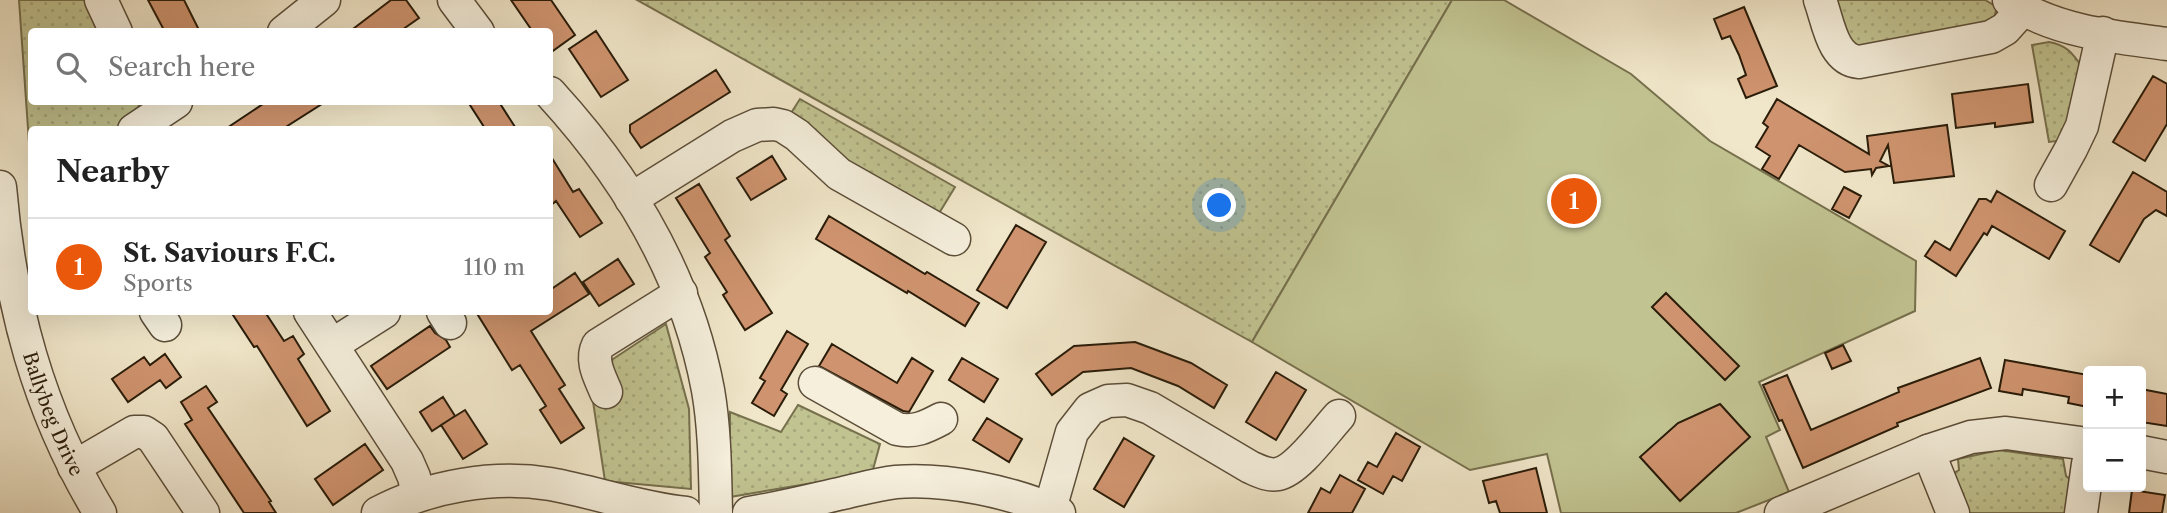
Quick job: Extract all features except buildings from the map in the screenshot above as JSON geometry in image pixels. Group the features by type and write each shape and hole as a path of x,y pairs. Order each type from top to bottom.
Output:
{"street":[{"path":"101,0 114,28"},
{"path":"289,28 324,0"},
{"path":"454,0 475,28"},
{"path":"1820,0 1837,48 1846,58 1854,61 1991,37 2006,29 2016,4 2041,19 2064,27 2167,44"},
{"path":"2051,185 2082,126 2103,33"},
{"path":"553,96 584,131 631,199 681,293 699,348 708,393 716,513"},
{"path":"139,126 164,105"},
{"path":"631,199 732,136 757,125 775,124 790,129 853,183 954,239"},
{"name":"Ballybeg Drive","path":"0,187 9,268 25,341 49,411 74,467 100,513"},
{"path":"606,392 595,360 598,345 681,293"},
{"path":"312,315 407,461 418,495"},
{"path":"332,345 379,315"},
{"path":"815,383 897,429 917,430 941,419"},
{"path":"749,513 895,482 946,484 984,502 1055,511 1072,432 1083,415 1099,404 1117,400 1139,403 1250,467 1274,475 1298,461 1339,416"},
{"path":"895,482 893,461 897,429"},
{"path":"74,467 134,432 144,432 153,438 203,513"},
{"path":"1793,508 1928,451 1964,439 1993,433 2083,443"},
{"path":"1928,451 1953,513"},
{"path":"2146,453 2167,457"},
{"path":"378,513 418,495 475,484 523,481 552,485 612,507 686,513"},
{"path":"2081,513 2084,492"}],"green space":[{"path":"19,0 89,0 104,28 28,28 28,105 139,105 138,111 120,126 28,126 28,128"},
{"path":"637,0 1452,0 1252,342"},
{"path":"1452,0 1504,0 1631,74 1710,141 1916,261 1915,311 1759,382 1780,430 1766,437 1789,492 1736,513 1561,513 1547,454 1470,470 1252,342"},
{"path":"1831,0 1985,0 1997,7 1994,18 1987,26 1860,50 1849,46"},
{"path":"2049,42 2068,50 2082,67 2064,140 2049,142 2032,45"},
{"path":"800,99 955,187 938,215 863,183 791,113"},
{"path":"666,324 689,409 691,489 605,481 589,375"},
{"path":"798,405 880,444 872,473 730,497 730,412 781,432"},
{"path":"1999,450 2063,459 2066,476 2074,483 2070,513 1965,513 1949,476 1959,470 1958,459"}],"place":[{"name":"St. Saviours F.C.","path":"1574,201"}]}
